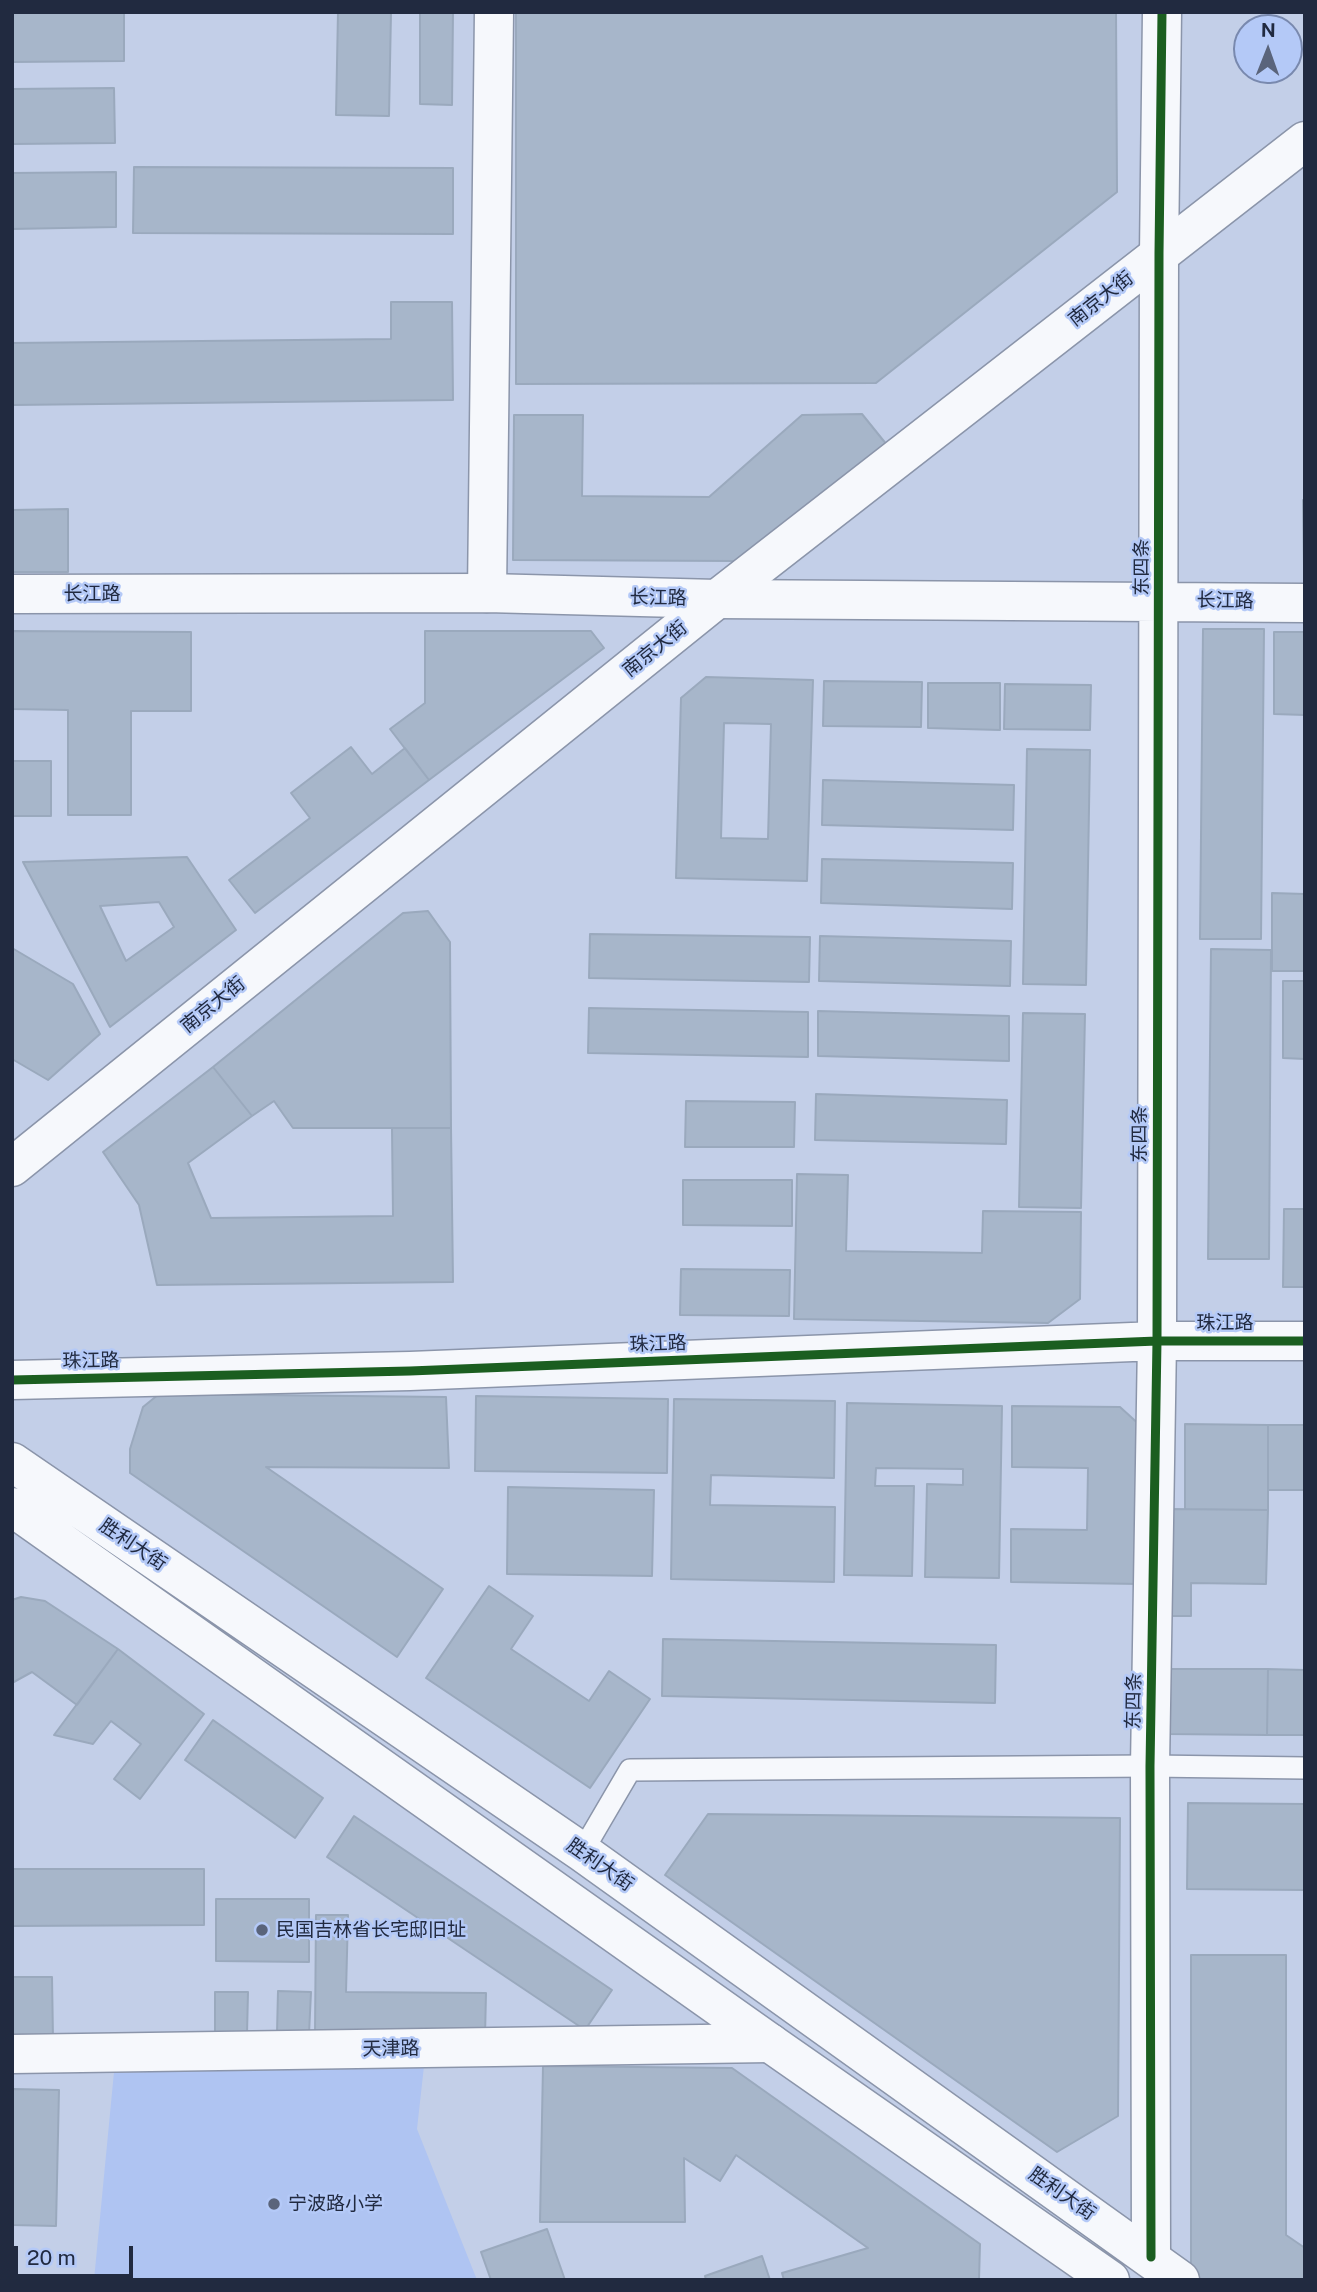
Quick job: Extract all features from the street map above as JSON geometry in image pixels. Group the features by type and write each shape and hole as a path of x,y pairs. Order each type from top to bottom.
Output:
{"street":[{"path":"487,593 494,12"},
{"name":"东四条","path":"1150,2257 1150,1766 1157,1341 1162,12"},
{"name":"南京大街","path":"12,1167 717,599 1305,141"},
{"name":"长江路","path":"12,594 487,593 717,599 1305,603"},
{"name":"珠江路","path":"12,1380 410,1371 1157,1341 1305,1341"},
{"name":"胜利大街","path":"12,1462 582,1852 1180,2280"},
{"name":"胜利大街","path":"12,1507 1110,2280"},
{"name":"天津路","path":"12,2054 770,2043"}],"lane":[{"path":"582,1852 630,1770 1150,1766 1305,1768"}],"shaded area":[{"name":"宁波路小学","path":"424,2066 417,2129 477,2280 94,2280 114,2072"}],"building":[{"path":"12,12 124,12 124,61 12,62"},
{"path":"338,12 391,12 389,116 336,115"},
{"path":"420,12 453,12 452,105 420,104"},
{"path":"516,12 1116,12 1117,192 876,383 516,384"},
{"path":"114,88 115,143 12,144 12,89"},
{"path":"134,167 453,168 453,234 133,233"},
{"path":"116,172 116,227 12,229 12,173"},
{"path":"391,302 452,302 453,400 12,405 12,343 391,339"},
{"path":"862,414 887,445 737,561 513,560 514,415 583,415 582,496 709,497 802,415"},
{"path":"1305,500 1305,565 1304,565"},
{"path":"68,509 68,572 12,572 12,510"},
{"path":"1203,629 1264,629 1261,939 1200,939"},
{"path":"12,631 191,632 191,711 131,711 131,815 68,815 68,710 12,709"},
{"path":"425,631 591,631 604,648 429,780 390,729 425,703"},
{"path":"1274,632 1305,632 1305,715 1274,714"},
{"path":"706,677 813,680 807,881 676,878 681,698","holes":["724,723 771,724 768,839 721,838"]},
{"path":"824,681 922,682 921,727 823,726"},
{"path":"928,683 1000,683 1000,730 928,728"},
{"path":"1005,684 1091,685 1090,730 1004,729"},
{"path":"351,747 372,774 405,748 429,780 255,913 229,880 310,818 291,793"},
{"path":"1027,749 1090,750 1086,985 1023,984"},
{"path":"12,761 51,761 51,816 12,816"},
{"path":"823,780 1014,785 1013,830 822,825"},
{"path":"187,857 236,930 110,1027 23,862","holes":["159,902 174,927 126,961 100,906"]},
{"path":"822,859 1013,863 1012,909 821,903"},
{"path":"1272,893 1305,894 1305,971 1272,971"},
{"path":"428,911 450,942 451,1128 293,1128 274,1101 252,1116 213,1067 403,913"},
{"path":"590,934 810,937 809,982 589,978"},
{"path":"820,936 1011,941 1010,986 819,981"},
{"path":"12,948 73,984 100,1034 48,1080 12,1059"},
{"path":"1211,949 1271,950 1269,1259 1208,1259"},
{"path":"1283,981 1305,981 1305,1059 1283,1058"},
{"path":"589,1008 808,1012 808,1057 588,1053"},
{"path":"818,1011 1009,1016 1009,1061 818,1056"},
{"path":"1023,1013 1085,1014 1081,1208 1019,1207"},
{"path":"213,1067 252,1116 188,1163 211,1218 393,1216 392,1128 451,1128 453,1282 157,1285 139,1205 103,1152"},
{"path":"816,1094 1007,1100 1006,1144 815,1140"},
{"path":"686,1101 795,1102 794,1147 685,1147"},
{"path":"797,1174 848,1175 846,1251 982,1253 983,1211 1081,1212 1080,1299 1048,1323 794,1319"},
{"path":"683,1180 792,1180 792,1226 683,1225"},
{"path":"1284,1209 1305,1209 1305,1287 1283,1287"},
{"path":"681,1269 790,1270 789,1316 680,1315"},
{"path":"159,1394 446,1397 449,1468 266,1467 443,1589 397,1657 130,1473 130,1449 143,1407"},
{"path":"476,1396 668,1399 667,1473 475,1471"},
{"path":"674,1399 835,1401 834,1478 711,1475 710,1505 835,1507 834,1582 671,1579"},
{"path":"847,1403 1002,1406 999,1578 925,1577 927,1484 963,1485 963,1469 876,1468 875,1486 914,1486 912,1576 844,1575"},
{"path":"1012,1406 1120,1407 1142,1427 1140,1584 1011,1582 1011,1529 1087,1530 1088,1468 1012,1467"},
{"path":"1185,1424 1268,1425 1268,1510 1185,1509"},
{"path":"1268,1425 1305,1425 1305,1490 1268,1490"},
{"path":"508,1487 654,1490 652,1576 507,1574"},
{"path":"1169,1509 1268,1510 1266,1584 1191,1583 1191,1616 1167,1616"},
{"path":"489,1586 533,1616 511,1649 589,1701 609,1671 650,1699 590,1788 426,1678"},
{"path":"21,1597 45,1601 118,1649 77,1705 32,1672 12,1683 12,1600"},
{"path":"663,1639 996,1645 995,1703 662,1696"},
{"path":"118,1649 204,1714 140,1799 114,1779 141,1744 111,1721 93,1744 54,1735"},
{"path":"1169,1669 1268,1669 1267,1735 1168,1734"},
{"path":"1268,1669 1305,1670 1305,1735 1267,1735"},
{"path":"213,1720 323,1798 295,1838 185,1760"},
{"path":"1188,1803 1305,1804 1305,1890 1187,1889"},
{"path":"708,1814 1120,1818 1118,2116 1057,2152 665,1875"},
{"path":"354,1816 612,1990 585,2030 327,1857"},
{"path":"12,1869 204,1869 204,1925 12,1926"},
{"name":"民国吉林省长宅邸旧址","path":"216,1899 309,1899 309,1962 216,1961"},
{"path":"316,1915 348,1915 346,1992 486,1993 485,2036 315,2033"},
{"path":"1191,1955 1286,1955 1286,2235 1305,2248 1305,2280 1191,2280"},
{"path":"12,1977 52,1977 53,2039 12,2039"},
{"path":"278,1991 311,1992 309,2034 277,2033"},
{"path":"215,1992 248,1992 247,2034 215,2034"},
{"path":"543,2066 732,2068 980,2244 979,2280 784,2280 782,2273 868,2248 736,2155 720,2181 684,2158 685,2222 540,2222"},
{"path":"13,2089 59,2090 56,2226 12,2225"},
{"path":"547,2229 565,2280 491,2280 481,2252"},
{"path":"762,2256 770,2280 706,2280 705,2276"}],"cycle path":[{"path":"1151,2257 1150,1766 1157,1341 1162,12"},
{"path":"12,1380 410,1371 1157,1341 1305,1341"}],"place":[{"name":"民国吉林省长宅邸旧址","path":"262,1930"},
{"name":"宁波路小学","path":"274,2204"}]}
